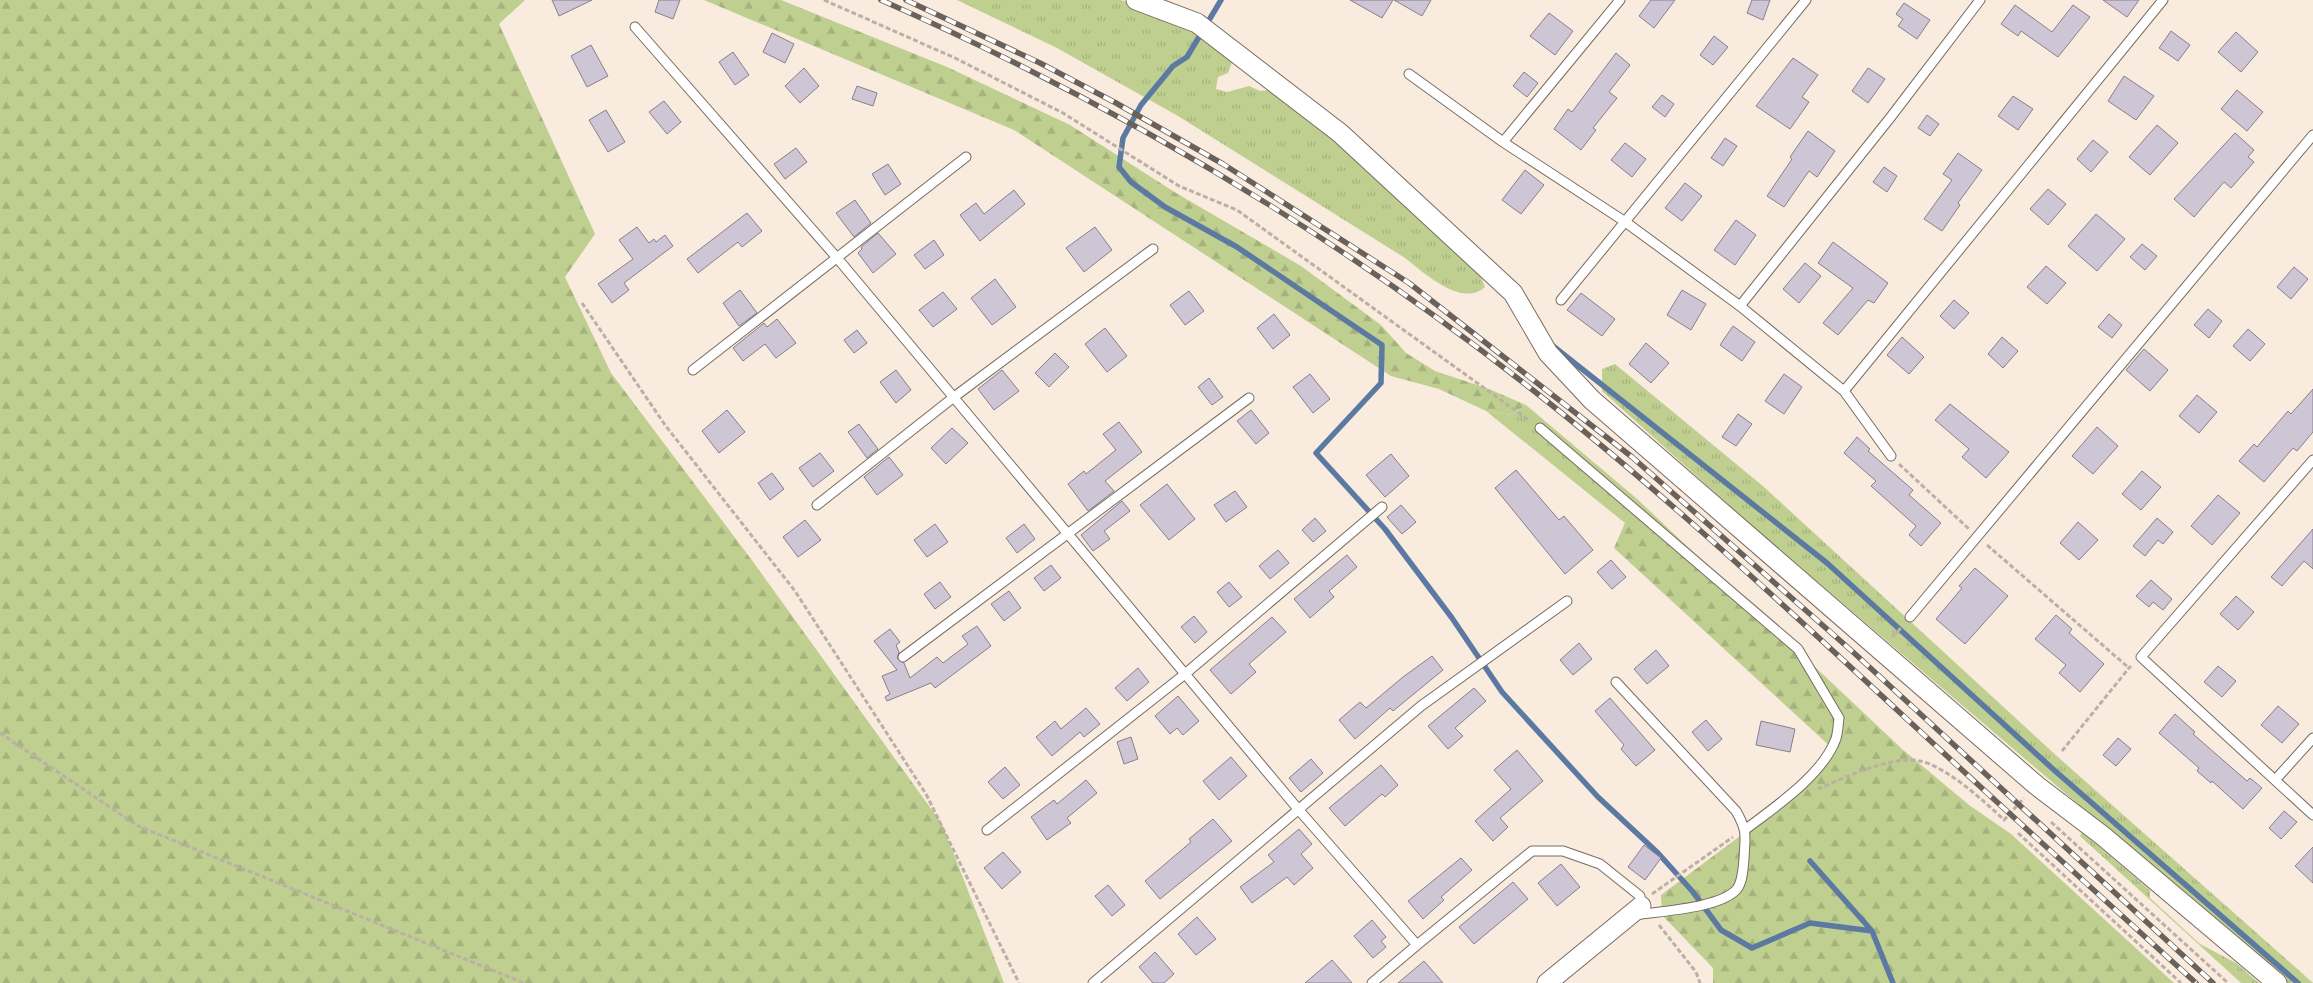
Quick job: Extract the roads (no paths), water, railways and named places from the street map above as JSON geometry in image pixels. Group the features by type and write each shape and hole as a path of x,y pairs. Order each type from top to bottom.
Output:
{"street":[{"path":"1136,0 1197,23 1340,133 1513,293 1548,353 1592,400 2036,785 2103,836 2277,983"},
{"path":"1547,983 1642,908"}],"lane":[{"path":"1502,142 1620,0"},
{"path":"1561,300 1806,0"},
{"path":"1740,306 1890,118 1980,0"},
{"path":"1844,391 2163,0"},
{"path":"635,26 838,259 1298,808 1417,945"},
{"path":"1409,74 1502,142 1624,221 1740,306 1844,391 1891,456"},
{"path":"1910,617 2313,135"},
{"path":"693,370 838,259 966,157"},
{"path":"817,505 954,397 1153,249"},
{"path":"903,657 1249,398"},
{"path":"1540,428 1798,649 1839,718 1835,741 1816,770 1774,808 1746,829"},
{"path":"2313,460 2141,657 2313,815"},
{"path":"986,830 1185,674 1382,507"},
{"path":"1093,983 1421,706 1567,601"},
{"path":"1372,983 1532,851 1563,851 1600,864 1640,896 1642,908 1698,905 1714,902 1728,896 1737,888 1741,880 1746,829 1736,811 1616,682"},
{"path":"2276,779 2313,738"}],"waterway":[{"path":"1221,0 1187,57 1173,66 1141,105 1123,138 1119,167 1131,182 1165,207 1237,247 1382,345 1381,383 1316,453 1385,529 1452,618 1502,692 1598,797 1658,853 1693,892 1721,930 1752,948 1810,923 1872,931"},
{"path":"1553,346 1827,563 2054,770 2298,983"},
{"path":"1810,861 1872,931 1893,983"}],"railway":[{"path":"881,0 1053,82 1137,127 1301,225 1458,333 1534,391 1673,506 2196,983"},
{"path":"906,0 1040,63 1116,103 1223,164 1409,283 1632,457 1853,652 2213,983"}]}
